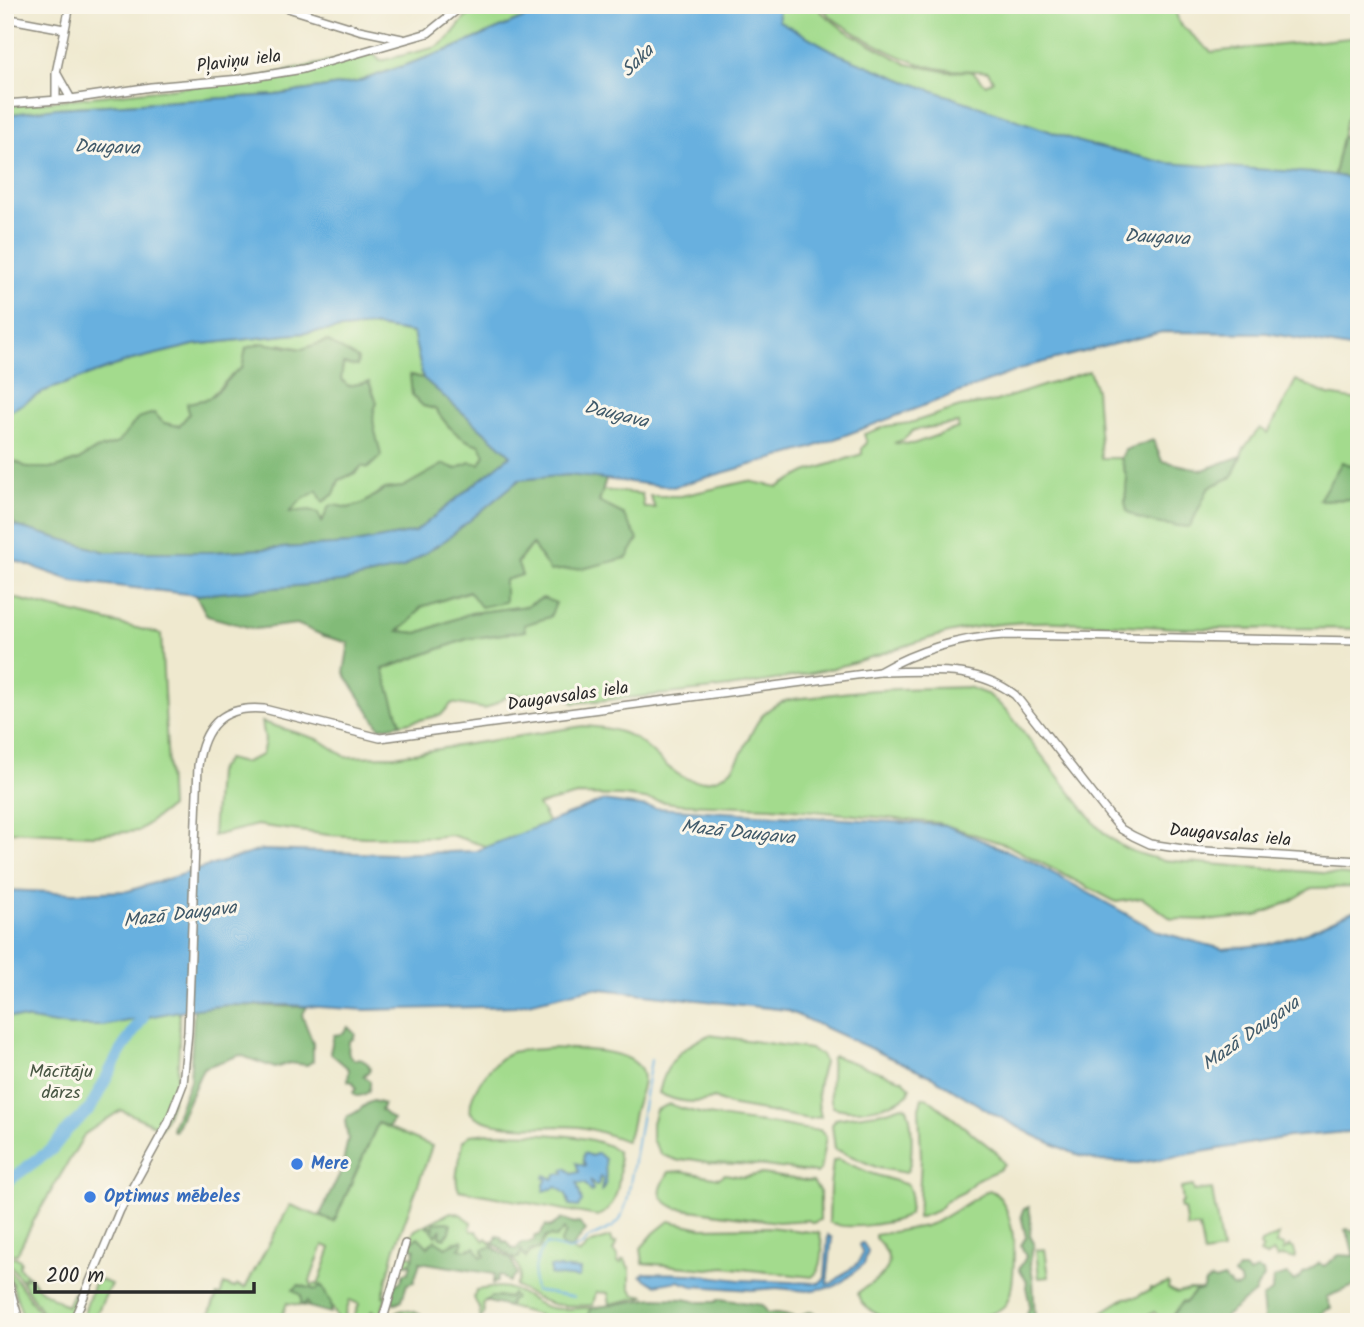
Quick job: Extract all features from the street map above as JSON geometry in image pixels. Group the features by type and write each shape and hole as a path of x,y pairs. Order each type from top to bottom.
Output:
{"main road":[{"path":"5,1277 19,1320"}],"street":[{"path":"56,100 56,73 70,5"},
{"path":"278,5 359,30 403,39"},
{"name":"Pļaviņu iela","path":"5,104 71,99 303,69 428,33 463,5"},
{"path":"5,19 64,29"},
{"path":"56,73 71,99"},
{"name":"Daugavsalas iela","path":"879,672 895,662 924,651 959,641 1004,635 1359,641"},
{"name":"Daugavsalas iela","path":"83,1302 120,1210 169,1123 181,1092 188,1032 199,753 211,726 226,716 252,708 264,709 380,737 879,672 974,674 1003,686 1015,695 1121,829 1150,844 1190,850 1359,861"},
{"path":"382,1322 405,1244"},
{"path":"73,1322 83,1302"},
{"path":"79,1322 83,1302"}],"green space":[{"path":"487,5 554,5 451,49 357,82 276,95 56,108 5,115 5,106 242,81 372,52 380,61 437,47 449,38 465,18"},
{"path":"685,5 818,5 820,11 844,30 907,64 948,72 969,71 986,85 993,80 988,72 926,66 903,57 843,26 821,5 1174,5 1179,23 1211,52 1359,37 1359,83 1345,124 1334,175 1167,164 646,58"},
{"path":"1342,137 1359,139 1359,180 1334,175"},
{"path":"5,208 86,376 128,361 194,345 371,326 413,333 423,378 410,375 423,406 435,409 449,427 480,445 485,455 480,465 470,462 456,469 444,464 403,487 385,489 362,504 348,508 335,505 322,522 289,513 300,501 317,490 323,501 334,494 339,480 355,473 374,429 372,412 377,403 369,382 348,386 341,379 343,364 327,341 302,349 281,344 234,373 208,399 187,403 189,414 179,426 138,418 118,443 93,451 79,460 56,468 28,469 15,462 5,465"},
{"path":"327,341 358,359 357,366 343,364 341,379 348,386 369,382 377,403 373,416 381,456 368,468 362,466 355,473 339,480 334,494 323,502 317,491 300,501 290,512 310,510 318,513 322,522 329,506 348,508 362,504 385,489 403,487 444,464 456,469 470,462 480,464 485,455 480,445 460,436 435,409 423,406 412,395 410,375 423,378 511,455 415,532 350,544 212,552 106,552 16,526 5,510 5,465 15,461 28,468 56,468 79,460 93,451 118,443 138,418 154,413 164,423 179,426 189,414 187,403 208,399 242,368 246,348 262,343 302,349"},
{"path":"1089,371 1096,390 1101,458 1121,458 1127,479 1125,502 1209,487 1232,477 1244,448 1260,428 1268,433 1296,380 1328,395 1359,400 1359,468 1342,463 1320,500 1359,499 1359,629 1202,629 1056,622 1007,623 962,630 841,666 760,682 574,703 563,695 512,694 485,709 452,703 441,715 401,724 382,670 467,639 525,631 523,625 543,598 527,606 471,613 418,633 397,631 410,622 421,607 505,580 532,544 623,514 599,502 602,490 642,494 644,508 655,508 650,496 681,496 748,481 778,487 806,472 862,454 862,448 867,443 864,434 960,407 993,402","holes":["958,423 958,428 913,444 894,443 903,440 914,430"]},
{"path":"1153,440 1162,461 1203,470 1241,456 1232,477 1209,487 1190,527 1149,522 1127,511 1127,479 1121,458 1125,450"},
{"path":"1342,462 1359,468 1359,499 1319,500"},
{"path":"568,475 606,479 599,502 623,514 638,539 627,558 586,568 550,571 532,544 517,562 522,575 505,580 505,602 481,607 469,591 421,607 410,622 398,631 418,633 471,613 527,606 543,598 556,603 550,617 524,625 525,631 467,639 383,669 401,724 380,728 344,673 349,643 297,624 255,629 207,616 196,595 341,582 402,568 447,539 519,480"},
{"path":"5,596 161,634 170,807 138,831 93,835 5,831"},
{"path":"968,687 989,695 1007,711 1097,826 1126,849 1162,860 1359,876 1359,887 1312,888 1257,916 1215,920 1172,919 1142,898 1116,902 1007,845 939,823 772,807 679,804 623,796 577,795 538,805 549,823 488,847 451,835 366,837 328,835 257,825 213,836 217,772 227,759 243,763 262,755 265,740 262,722 320,740 346,757 394,756 583,726 603,728 634,738 673,771 690,780 700,781 717,779 729,771 738,761 758,721 768,710 782,702 852,692"},
{"name":"Mācītāju dārzs","path":"5,988 152,997 179,1011 179,1057 175,1086 168,1114 161,1128 121,1110 85,1134 17,1254 5,1254"},
{"path":"228,1005 307,1007 302,1015 313,1043 313,1061 307,1065 289,1063 275,1068 240,1055 203,1068 175,1131 172,1130 190,1080 194,1009"},
{"path":"348,1027 355,1034 349,1041 349,1054 355,1060 359,1058 369,1065 370,1070 363,1076 370,1081 369,1091 360,1096 353,1092 356,1089 353,1082 348,1081 349,1069 330,1053 334,1035 342,1034"},
{"path":"709,1035 810,1049 821,1055 824,1062 818,1096 821,1117 809,1119 729,1105 714,1098 686,1102 659,1093 666,1072 676,1057 690,1045"},
{"path":"552,1048 616,1054 637,1065 643,1077 642,1085 626,1141 579,1127 493,1123 471,1113 477,1087 497,1062 512,1052"},
{"path":"834,1056 903,1080 910,1087 908,1094 892,1103 872,1108 851,1110 833,1107 830,1089 831,1059"},
{"path":"926,1097 996,1152 1004,1164 999,1170 977,1179 964,1192 947,1200 937,1211 918,1218 921,1157 919,1108 922,1098"},
{"path":"373,1101 384,1104 381,1110 393,1120 389,1127 378,1123 334,1222 320,1215 342,1169 348,1138 345,1121 348,1116"},
{"path":"669,1104 724,1118 820,1130 826,1137 820,1170 816,1173 690,1159 679,1161 662,1155 652,1140 652,1123 656,1110"},
{"path":"906,1107 908,1112 911,1130 910,1160 906,1173 878,1168 835,1149 832,1125 835,1119 884,1112"},
{"path":"378,1123 432,1146 394,1251 381,1316 372,1310 367,1322 352,1322 359,1304 350,1300 343,1322 340,1322 323,1287 316,1290 299,1285 294,1290 308,1301 309,1307 287,1303 281,1320 285,1322 206,1322 224,1284 245,1288 290,1205 334,1222","holes":["323,1245 331,1248 318,1285 312,1286 310,1281"]},
{"path":"490,1133 574,1137 606,1145 617,1151 619,1159 615,1198 604,1213 597,1216 459,1190 457,1173 463,1141 470,1135"},
{"path":"838,1159 908,1185 911,1194 909,1214 893,1221 870,1225 846,1226 829,1222 833,1161"},
{"path":"682,1171 719,1178 725,1174 743,1177 762,1174 813,1182 820,1192 820,1220 813,1223 808,1220 778,1222 676,1208 664,1201 660,1193 669,1172"},
{"path":"1193,1186 1194,1191 1212,1189 1222,1251 1204,1254 1199,1227 1187,1228 1184,1209 1181,1209 1180,1204 1183,1202 1181,1188"},
{"path":"989,1190 998,1195 1004,1204 1012,1233 1013,1278 1005,1305 997,1311 969,1318 916,1321 885,1317 862,1303 858,1294 860,1291 882,1275 889,1263 888,1256 875,1235 936,1222"},
{"path":"1029,1207 1030,1236 1034,1243 1030,1262 1035,1322 1024,1322 1030,1305 1027,1282 1019,1269 1026,1257 1021,1245 1026,1237 1021,1215 1024,1209"},
{"path":"451,1212 460,1214 471,1222 472,1231 476,1231 484,1241 486,1238 496,1249 492,1247 483,1252 485,1256 481,1257 470,1248 459,1250 455,1242 446,1247 431,1243 428,1247 420,1240 408,1244 407,1255 413,1257 413,1260 407,1264 402,1263 406,1244 415,1230"},
{"path":"562,1219 574,1224 579,1223 586,1230 572,1248 561,1245 566,1234 564,1229 556,1238 546,1237 539,1249 531,1251 526,1258 521,1250 519,1258 512,1258 492,1242 497,1236 501,1237 503,1242 506,1241 516,1249 522,1243 535,1240 535,1236 540,1235 546,1225 550,1227"},
{"path":"669,1221 702,1228 769,1227 819,1233 822,1244 821,1263 812,1277 724,1267 708,1269 643,1263 641,1248"},
{"path":"433,1223 451,1224 450,1232 444,1238 440,1237 441,1229 436,1236 426,1226 434,1228"},
{"path":"564,1229 564,1246 579,1254 589,1244 610,1237 612,1243 617,1242 613,1251 618,1256 618,1262 621,1264 622,1260 625,1260 630,1267 630,1287 634,1294 646,1296 610,1304 608,1293 596,1292 593,1305 568,1306 544,1301 515,1286 520,1271 512,1258 521,1250 525,1255 531,1252 546,1237 558,1235"},
{"path":"1345,1230 1359,1234 1359,1284 1326,1297 1331,1308 1324,1311 1314,1322 1262,1322 1262,1298 1272,1292 1273,1278 1287,1274 1294,1281 1319,1263 1324,1266 1339,1255 1354,1256"},
{"path":"1279,1235 1276,1244 1284,1245 1283,1251 1290,1246 1294,1249 1295,1259 1283,1256 1277,1258 1273,1252 1266,1257 1260,1253 1263,1249 1261,1243"},
{"path":"418,1237 428,1247 435,1240 446,1247 462,1240 459,1249 475,1247 481,1257 485,1256 483,1249 492,1247 512,1260 517,1274 509,1282 501,1275 498,1276 493,1284 494,1274 420,1262 414,1282 407,1284 402,1300 394,1304 392,1298 395,1285 401,1281 404,1273 408,1273 411,1265 407,1264 413,1260 415,1249 408,1244"},
{"path":"1045,1249 1049,1277 1039,1278 1036,1250"},
{"path":"5,1257 16,1257 21,1261 19,1267 26,1275 21,1280"},
{"path":"5,1263 46,1322 25,1322"},
{"path":"1238,1269 1249,1273 1257,1270 1263,1272 1264,1278 1255,1293 1225,1316 1226,1322 1169,1322 1183,1301 1185,1303 1212,1279 1215,1281 1224,1278 1232,1287 1241,1285 1234,1275"},
{"path":"28,1276 42,1291 67,1306 73,1293 80,1294 66,1317 49,1322 22,1282"},
{"path":"100,1280 111,1284 94,1319 98,1322 81,1322 94,1283"},
{"path":"1167,1283 1168,1288 1177,1293 1202,1290 1183,1302 1169,1322 1153,1322 1158,1316 1154,1312 1139,1322 1102,1322 1103,1316 1083,1322 1089,1315 1096,1316 1125,1298 1138,1297 1151,1288"},
{"path":"299,1285 316,1290 321,1285 331,1303 331,1313 309,1307 307,1301 301,1304 301,1295 293,1290"},
{"path":"498,1287 513,1290 551,1308 592,1308 588,1319 598,1322 562,1322 552,1319 551,1322 537,1322 539,1315 508,1307 512,1294 509,1298 488,1299 483,1303 484,1313 479,1322 480,1310 474,1298 476,1290"},
{"path":"512,1294 515,1298 508,1307 485,1301 491,1297 509,1298"},
{"path":"654,1298 698,1302 715,1302 720,1299 762,1305 768,1313 799,1318 812,1312 817,1318 816,1322 746,1322 733,1317 713,1318 714,1322 676,1322 673,1319 664,1322 619,1322 619,1318 598,1322 588,1319 592,1308"},
{"path":"399,1310 417,1313 432,1322 406,1322 406,1316 400,1312 396,1313"}],"water":[{"path":"554,5 778,5 779,21 839,54 906,81 1083,143 1167,163 1328,174 1359,180 1359,352 1267,333 1162,332 1032,365 811,448 673,487 568,475 519,480 447,539 402,568 341,582 196,595 73,581 5,557 5,523 106,552 212,552 350,544 415,532 511,455 423,378 413,333 371,326 194,345 128,361 45,391 5,414 5,115 56,108 276,95 357,82 451,49"},
{"name":"Mazā Daugava","path":"602,801 656,808 945,825 1031,861 1159,932 1223,949 1269,944 1307,932 1359,908 1359,1131 1288,1137 1138,1163 1098,1161 1035,1136 931,1076 786,1010 592,988 515,1006 366,1010 288,1005 228,1005 179,1011 103,1026 68,1026 5,1016 5,890 74,893 128,891 261,850 391,854 476,851"},
{"path":"584,1153 592,1156 598,1153 605,1159 606,1183 601,1192 603,1179 600,1177 596,1186 590,1180 593,1190 591,1192 585,1184 577,1183 582,1202 578,1207 570,1206 566,1194 557,1187 544,1191 547,1179 544,1178 545,1175 553,1179 557,1174 564,1173 563,1169 566,1168 572,1174 579,1172 576,1163 585,1166"},
{"path":"828,1235 832,1238 827,1284 859,1262 863,1253 859,1245 861,1243 868,1251 864,1264 833,1287 807,1291 693,1286 678,1281 655,1285 641,1276 645,1273 692,1274 739,1280 819,1283 825,1278"},
{"path":"550,1267 580,1270 579,1278 550,1275"}],"waterway":[{"path":"5,1183 52,1149 68,1129 90,1109 120,1052 143,1017 145,1003"},
{"path":"574,1297 536,1291 534,1273 538,1259 547,1244 569,1250 581,1246 589,1238 613,1227 620,1220 627,1202 651,1060"}],"place":[{"name":"Mere","path":"297,1164"},
{"name":"Optimus mēbeles","path":"90,1197"}],"water label":[{"name":"Saka","path":"638,61"},
{"name":"Daugava","path":"107,148"},
{"name":"Daugava","path":"1157,238"},
{"name":"Daugava","path":"616,415"}]}
